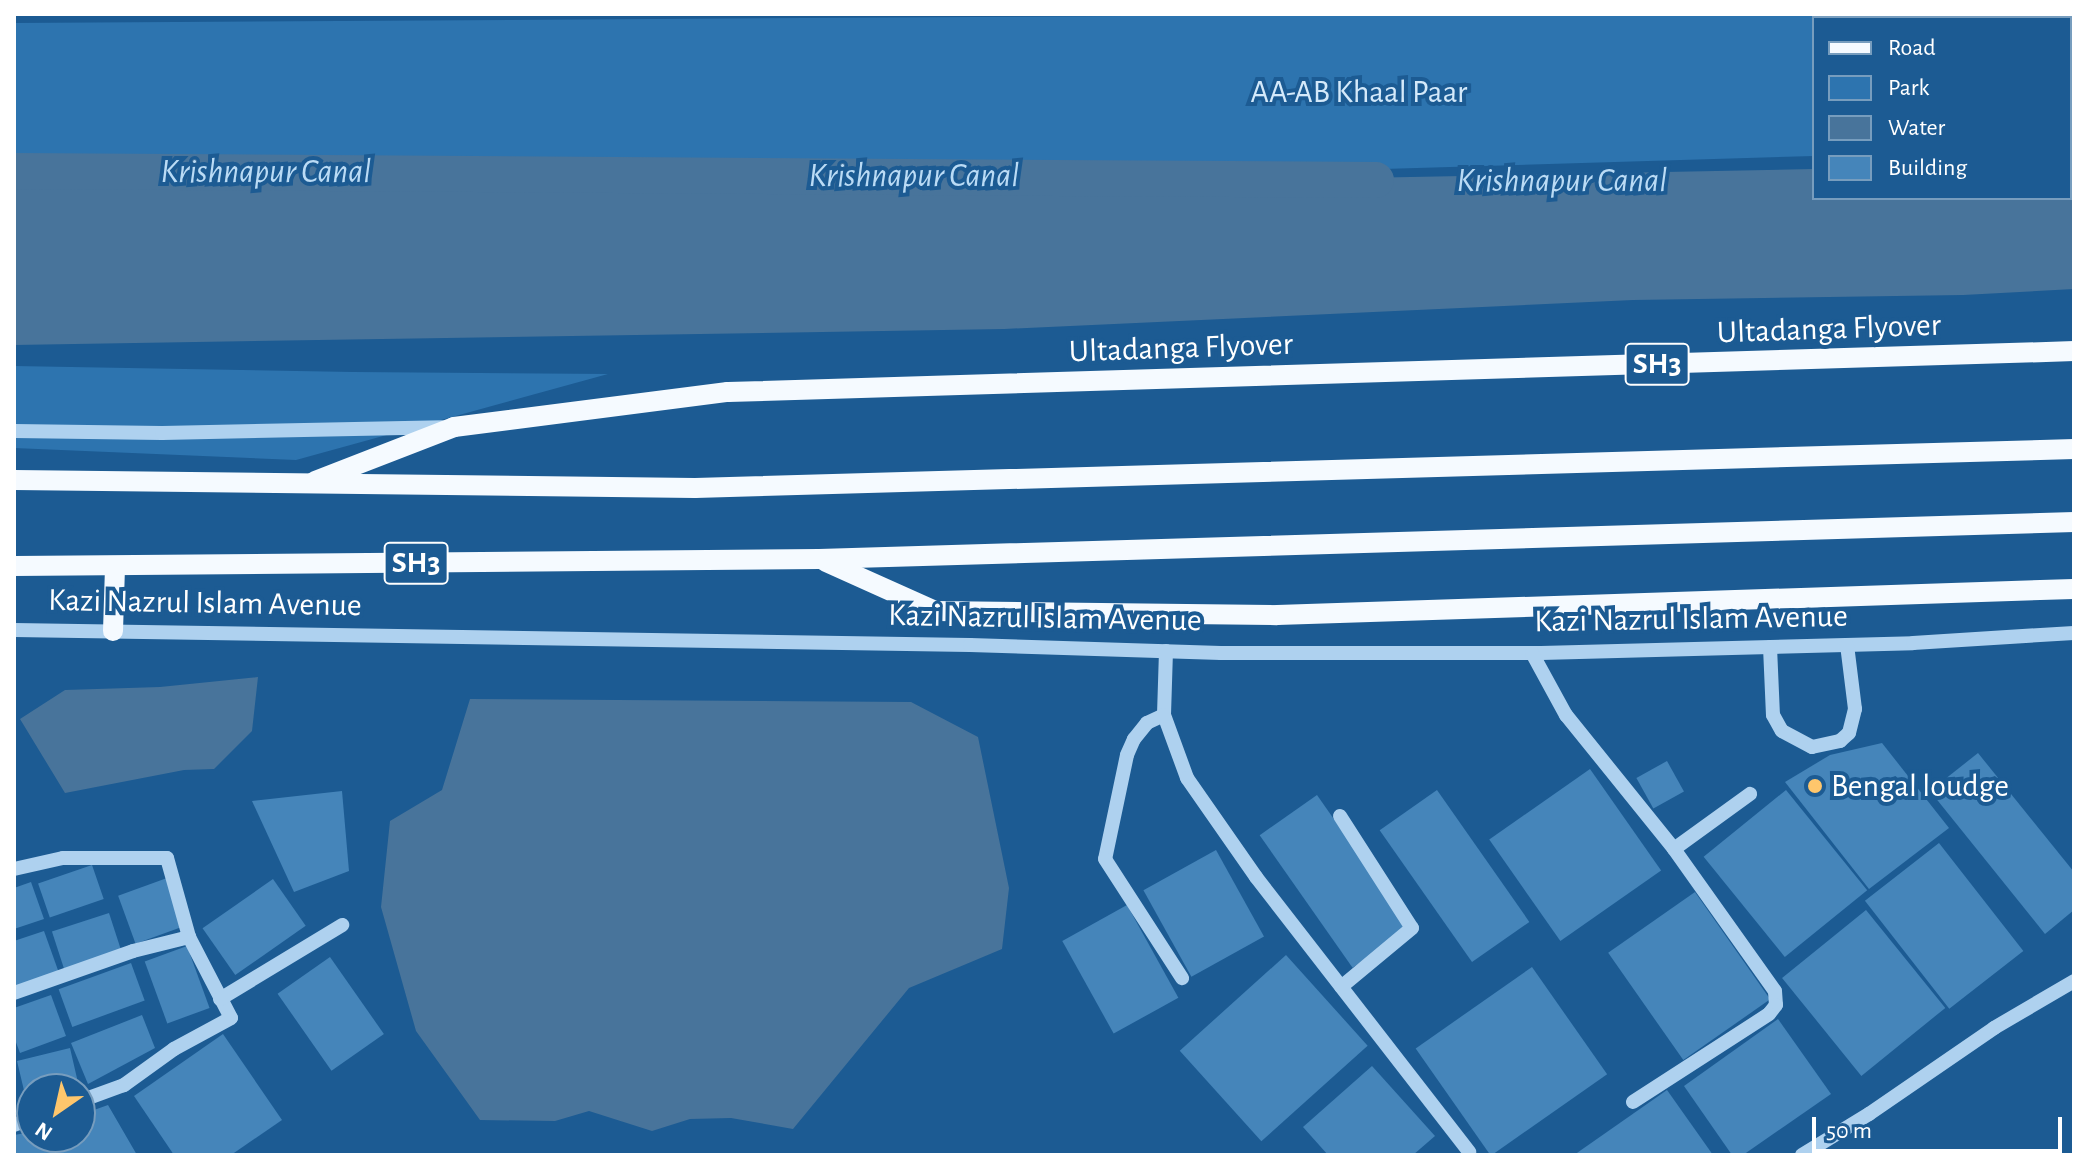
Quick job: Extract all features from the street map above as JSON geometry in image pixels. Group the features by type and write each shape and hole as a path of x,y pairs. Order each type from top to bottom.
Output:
{"main road":[{"name":"Ultadanga Flyover","path":"303,486 454,427 728,392 2074,351"},
{"path":"303,486 695,488 915,484 2074,449"},
{"name":"SH3","path":"14,480 303,486"},
{"name":"Kazi Nazrul Islam Avenue","path":"14,566 819,559 2074,522"},
{"name":"SH3","path":"819,559 935,611 1277,615 2074,589"},
{"path":"113,631 115,566"}],"street":[{"path":"14,431 162,433 454,427"},
{"name":"Kazi Nazrul Islam Avenue","path":"14,630 1166,651 1532,653 1847,645 2074,633"},
{"path":"1770,647 1773,715 1782,731 1812,747 1840,741 1849,733 1855,709 1847,645"},
{"path":"1166,651 1164,715 1187,778 1341,987 1469,1152"},
{"path":"1532,653 1566,715 1674,849 1775,991 1776,1005 1769,1014 1633,1102"},
{"path":"1164,715 1147,723 1131,747 1105,859 1182,978"},
{"path":"1674,849 1750,794"},
{"path":"1340,816 1412,928 1341,987"},
{"path":"14,869 63,858 167,858 189,937 231,1018 174,1049 124,1085 96,1095"},
{"path":"220,999 342,925"},
{"path":"14,993 133,951 189,937"},
{"path":"1802,1155 1869,1114 1994,1028 2074,981"}],"green space":[{"name":"AA-AB Khaal Paar","path":"1444,14 2074,14 2074,148 2072,16 1812,16 1812,156 1383,169 14,172 14,23"},
{"path":"14,366 608,374 296,460 14,448"}],"water":[{"path":"2074,166 2074,289 1963,295 1633,300 1004,329 14,345 14,180 378,177 944,186 1812,169 1812,200 2072,200"},
{"path":"258,677 252,731 214,769 184,770 65,793 20,719 65,690 160,687"},
{"path":"470,699 911,702 978,737 1009,888 1002,949 909,988 793,1129 731,1118 690,1119 652,1131 589,1111 555,1121 480,1120 416,1031 381,907 390,821 442,790"}],"building":[{"path":"1882,743 1949,828 1869,889 1785,782 1830,755"},
{"path":"1978,753 2074,872 2074,910 2045,934 1930,791"},
{"path":"1667,761 1684,792 1653,809 1636,778"},
{"path":"1590,769 1661,871 1560,941 1489,840"},
{"path":"1437,790 1529,922 1472,962 1380,830"},
{"path":"1786,790 1867,890 1785,957 1704,857"},
{"path":"342,791 349,871 294,892 252,801"},
{"path":"1317,795 1410,928 1353,968 1260,835"},
{"path":"1939,843 2023,951 1949,1009 1865,901"},
{"path":"1216,850 1264,937 1191,977 1143,890"},
{"path":"92,865 104,899 50,918 38,884"},
{"path":"167,878 184,926 136,944 118,896"},
{"path":"273,879 306,926 235,975 203,928"},
{"path":"31,882 44,919 14,929 14,888"},
{"path":"1695,892 1770,999 1683,1060 1608,953"},
{"path":"1127,905 1178,998 1114,1034 1062,941"},
{"path":"1866,910 1945,1008 1861,1076 1782,978"},
{"path":"109,913 122,952 65,971 52,932"},
{"path":"44,931 59,973 14,988 14,941"},
{"path":"187,946 210,1008 167,1023 145,961"},
{"path":"1286,955 1368,1046 1261,1141 1180,1051"},
{"path":"330,957 384,1034 331,1071 278,994"},
{"path":"131,963 145,1001 72,1027 59,989"},
{"path":"1532,967 1607,1074 1490,1155 1416,1048"},
{"path":"51,995 66,1036 20,1053 14,1037 14,1008"},
{"path":"142,1015 155,1048 96,1080 96,1073 83,1073 71,1043"},
{"path":"1778,1019 1831,1094 1743,1155 1732,1155 1684,1086"},
{"path":"223,1034 282,1120 231,1155 174,1155 134,1096"},
{"path":"70,1048 76,1073 20,1073 17,1061"},
{"path":"1372,1066 1435,1136 1413,1155 1328,1155 1303,1127"},
{"path":"1667,1090 1713,1155 1574,1155"},
{"path":"108,1105 137,1155 14,1155 16,1135 16,1153 96,1153 96,1109"}],"waterway":[{"name":"Krishnapur Canal","path":"14,171 1376,180"}],"place":[{"name":"Bengal loudge","path":"1815,786"}]}
